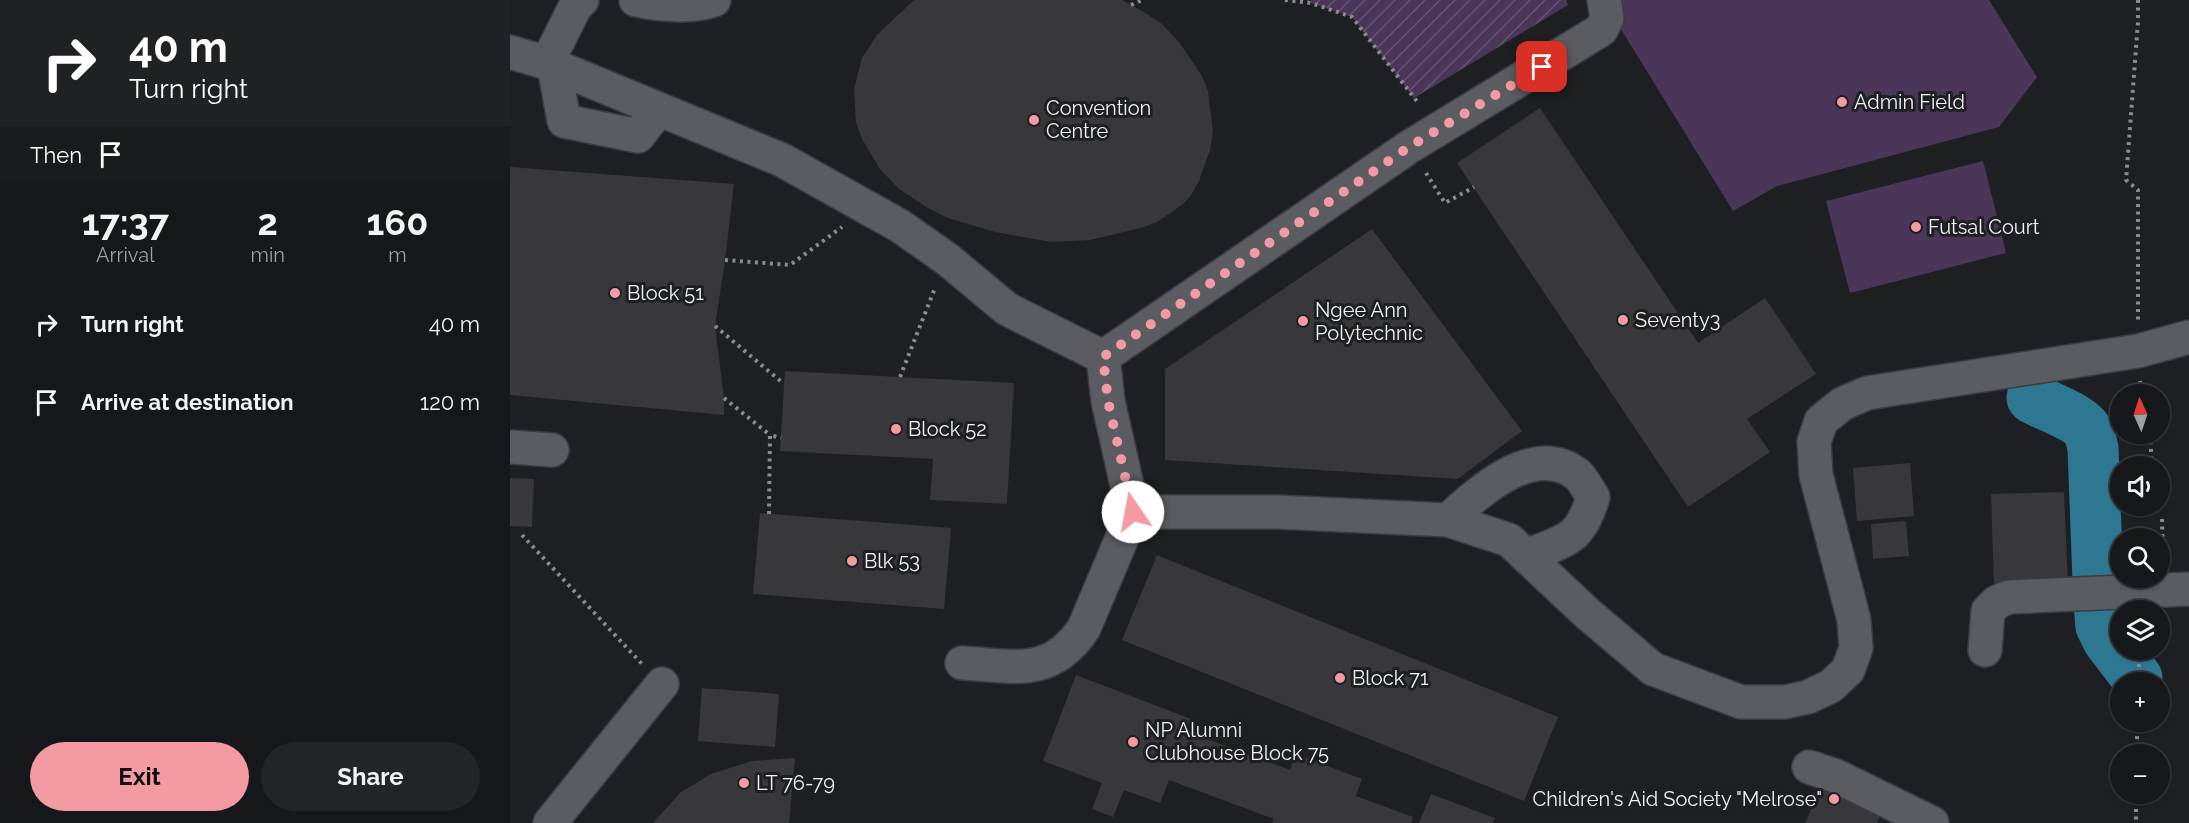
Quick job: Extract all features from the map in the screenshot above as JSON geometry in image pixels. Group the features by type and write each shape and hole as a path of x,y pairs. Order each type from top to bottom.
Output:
{"lane":[{"path":"582,0 575,6 551,65 564,121 638,136 659,109"},
{"path":"636,0 684,4 698,4 714,0"},
{"path":"1103,357 1439,127 1601,30 1607,18 1604,0"},
{"path":"510,52 551,65 782,160 900,226 947,259 1007,309 1103,357"},
{"path":"1133,512 1277,512 1448,520 1509,540 1588,615 1653,669 1742,702 1785,702 1808,697 1831,686 1848,670 1856,648 1854,620 1816,475 1814,442 1821,421 1842,404 1867,393 2138,351 2189,337"},
{"path":"962,663 1030,667 1059,655 1072,645 1084,628 1133,512 1108,401 1103,357"},
{"path":"510,447 552,450"},
{"path":"1448,520 1485,487 1525,466 1552,462 1578,475 1593,497 1587,518 1574,536 1526,556"},
{"path":"1985,650 1988,611 1997,602 2009,597 2189,589"},
{"path":"550,823 662,684"},
{"path":"1809,767 1836,776 1932,823"}],"path":[{"path":"1131,4 1142,0"},
{"path":"1285,0 1311,1 1352,17 1439,127"},
{"path":"2138,0 2126,180 2138,190 2138,351 2140,384"},
{"path":"1409,147 1445,202 1474,187"},
{"path":"726,260 790,265 844,226"},
{"path":"900,377 947,259"},
{"path":"715,326 784,384"},
{"path":"724,398 770,435 781,438"},
{"path":"769,514 770,435"},
{"path":"2162,519 2162,528"},
{"path":"522,535 637,658"},
{"path":"2136,804 2136,823"}],"shaded area":[{"path":"1311,0 1566,0 1568,5 1414,98 1352,17 1311,3"},
{"name":"Admin Field","path":"1603,0 1989,0 2037,77 1999,127 1777,186 1733,211"},
{"name":"Futsal Court","path":"1983,161 2006,253 1850,293 1826,201"}],"building":[{"name":"Convention Centre","path":"914,0 1122,0 1162,24 1179,42 1202,76 1208,91 1213,131 1210,150 1199,181 1191,195 1182,205 1157,222 1141,228 1090,240 1052,242 995,232 948,218 899,189 880,169 862,139 856,122 854,89 862,58 877,35"},
{"name":"Seventy3","path":"1540,108 1698,343 1765,298 1816,374 1747,419 1770,452 1688,507 1457,163"},
{"name":"Block 51","path":"510,167 734,184 715,326 724,415 510,395"},
{"path":"1372,229 1522,431 1458,479 1165,460 1165,369"},
{"name":"Block 52","path":"785,371 1014,383 1007,504 930,500 933,459 780,451"},
{"path":"1910,463 1914,516 1857,521 1853,468"},
{"path":"510,478 534,479 532,527 510,526"},
{"path":"2064,492 2068,586 1994,588 1991,494"},
{"name":"Blk 53","path":"760,513 951,528 944,609 753,594"},
{"path":"1906,521 1909,556 1873,559 1871,524"},
{"name":"Block 71","path":"1157,555 1558,717 1524,801 1122,640"},
{"name":"NP Alumni Clubhouse Block 75","path":"1076,675 1191,719 1186,731 1290,770 1296,754 1362,779 1356,796 1413,817 1411,823 1272,823 1274,819 1169,780 1160,803 1124,790 1113,817 1092,809 1102,783 1043,761"},
{"path":"702,688 779,694 775,747 698,741"},
{"name":"LT 76-79","path":"795,758 789,823 653,823 681,792 711,774 752,761"},
{"name":"Children's Aid Society \"Melrose\"","path":"1821,787 1882,810 1877,823 1805,823"},
{"path":"1431,794 1495,818 1493,823 1419,823"}],"waterway":[{"path":"2032,398 2083,425 2090,437 2093,449 2098,580"},
{"path":"2099,605 2101,626 2108,640 2132,672"}],"place":[{"name":"Admin Field","path":"1842,102"},
{"name":"Convention Centre","path":"1034,120"},
{"name":"Futsal Court","path":"1916,227"},
{"name":"Block 51","path":"615,293"},
{"name":"Seventy3","path":"1623,320"},
{"name":"Ngee Ann Polytechnic","path":"1303,321"},
{"name":"Block 52","path":"896,429"},
{"name":"Blk 53","path":"852,561"},
{"name":"Block 71","path":"1340,678"},
{"name":"NP Alumni Clubhouse Block 75","path":"1133,742"},
{"name":"LT 76-79","path":"744,783"},
{"name":"Children's Aid Society \"Melrose\"","path":"1834,799"}],"route":[{"path":"1133,512 1108,401 1103,357 1439,127 1542,67"}]}
